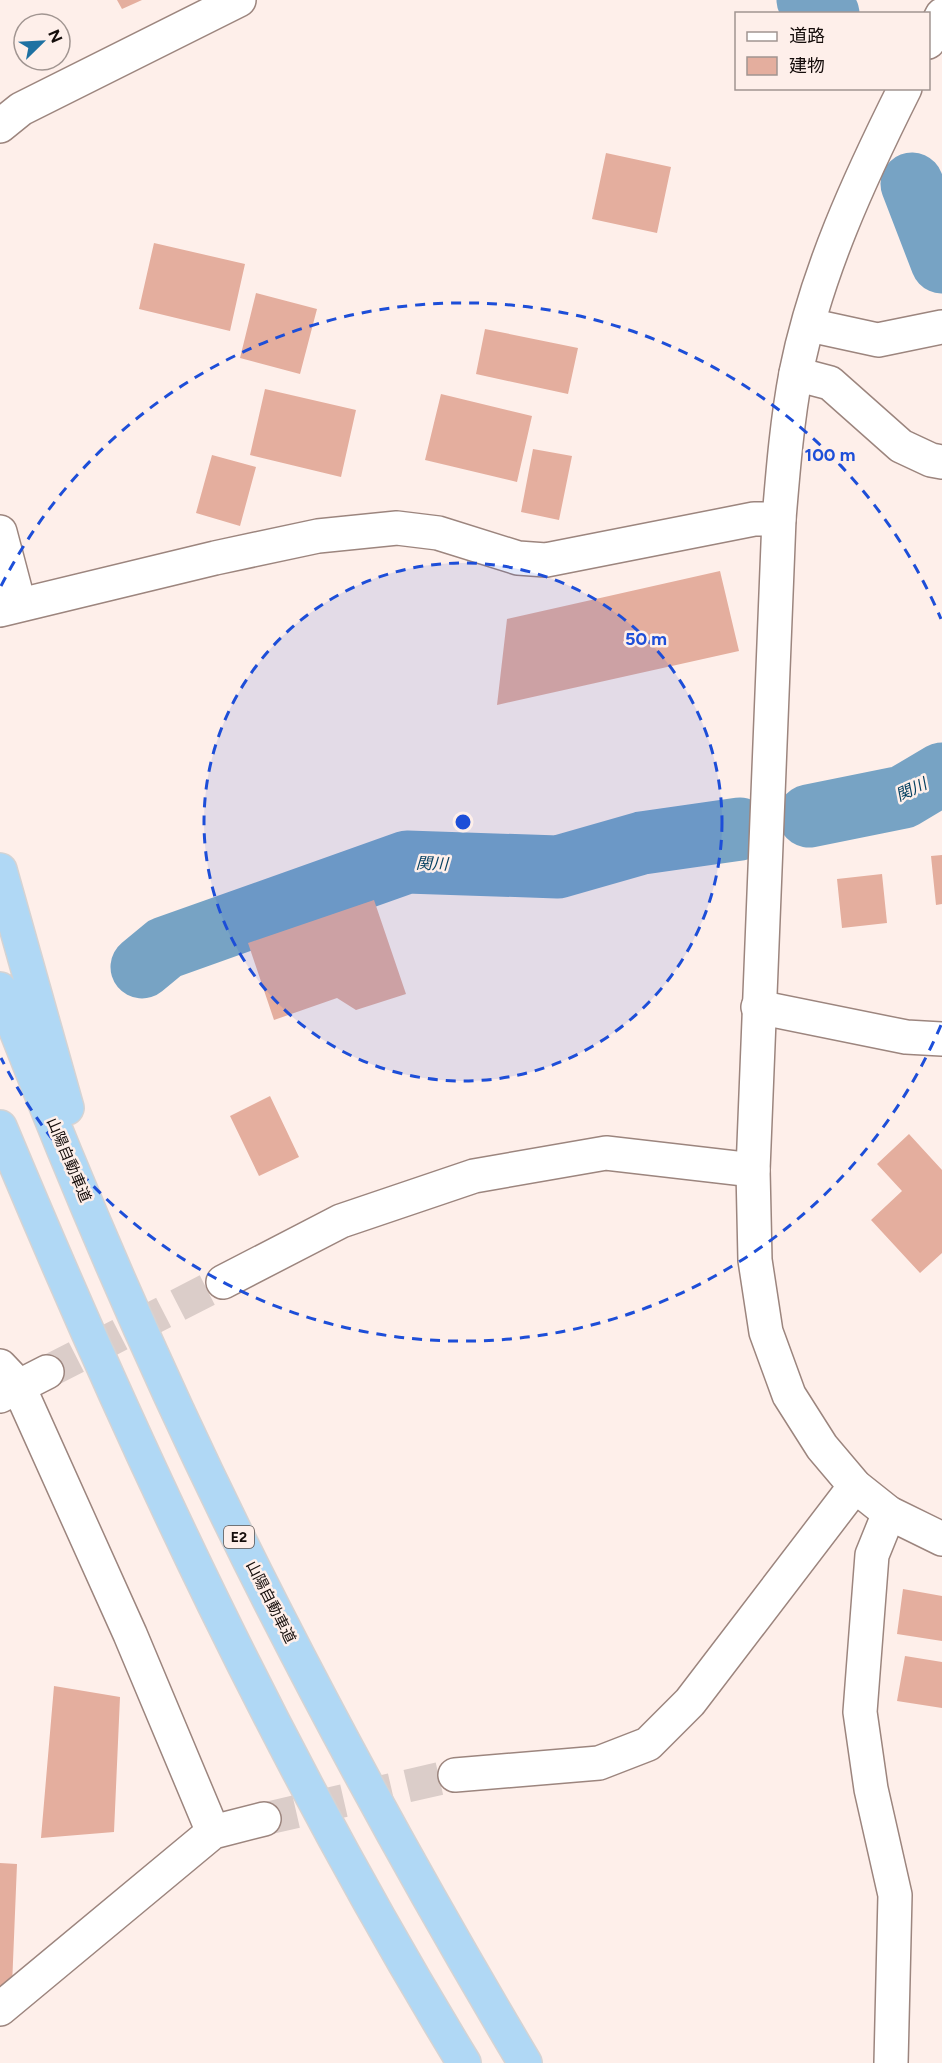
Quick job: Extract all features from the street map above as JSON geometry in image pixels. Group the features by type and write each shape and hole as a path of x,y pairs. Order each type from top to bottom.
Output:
{"highway":[{"path":"0,870 110,1257"},
{"name":"山陽自動車道","path":"0,989 110,1257 189,1433 274,1609 377,1806 525,2063"},
{"path":"0,1127 62,1275 142,1455"},
{"path":"0,1167 227,1632 326,1824 464,2063"}],"street":[{"path":"0,126 21,110 239,0"},
{"path":"930,38 942,15"},
{"path":"904,90 868,163 832,246 796,374 779,519 758,1006 753,1170 755,1260 766,1332 789,1395 822,1447 855,1486 889,1513 942,1539"},
{"path":"809,325 878,340 942,327"},
{"path":"796,374 830,383 901,446 931,460 942,462"},
{"path":"0,532 9,607 318,536 397,528 438,533 518,558 546,560 754,519 779,519"},
{"path":"758,1006 906,1037 942,1039"},
{"path":"223,1282 341,1221 474,1176 606,1153 753,1170"},
{"path":"47,1371 6,1382 130,1634 213,1832"},
{"path":"455,1775 599,1763 648,1744 690,1702 855,1486"},
{"path":"889,1513 872,1555 860,1712 872,1790 895,1895 891,2063"},
{"path":"0,2009 213,1832 264,1819"}],"building":[{"path":"117,0 142,0 122,9"},
{"path":"606,153 671,167 657,233 592,219"},
{"path":"154,243 245,264 230,331 139,309"},
{"path":"256,293 317,309 300,374 240,358"},
{"path":"485,329 578,348 568,394 476,374"},
{"path":"265,389 356,410 341,477 250,455"},
{"path":"441,394 532,416 517,482 425,460"},
{"path":"533,449 572,456 559,520 521,512"},
{"path":"212,455 256,467 240,526 196,513"},
{"path":"720,571 739,651 497,705 507,619"},
{"path":"942,855 942,904 936,905 931,856"},
{"path":"882,874 887,923 842,928 837,879"},
{"path":"374,900 406,994 356,1010 337,998 274,1020 248,943"},
{"path":"270,1096 299,1157 259,1176 230,1116"},
{"path":"909,1134 942,1170 942,1253 920,1273 871,1220 902,1191 877,1164"},
{"path":"903,1589 942,1596 942,1641 897,1634"},
{"path":"905,1656 942,1662 942,1708 897,1701"},
{"path":"54,1686 120,1697 114,1832 41,1838"},
{"path":"0,1863 17,1864 12,1986 0,1986"}],"waterway":[{"path":"808,0 820,4 826,12"},
{"path":"912,184 942,262"},
{"name":"関川","path":"809,816 903,797 942,774"},
{"name":"関川","path":"142,967 165,948 407,862 558,867 642,843 740,829"}],"tunnel":[{"path":"47,1372 223,1282"},
{"path":"264,1819 455,1775"}]}
